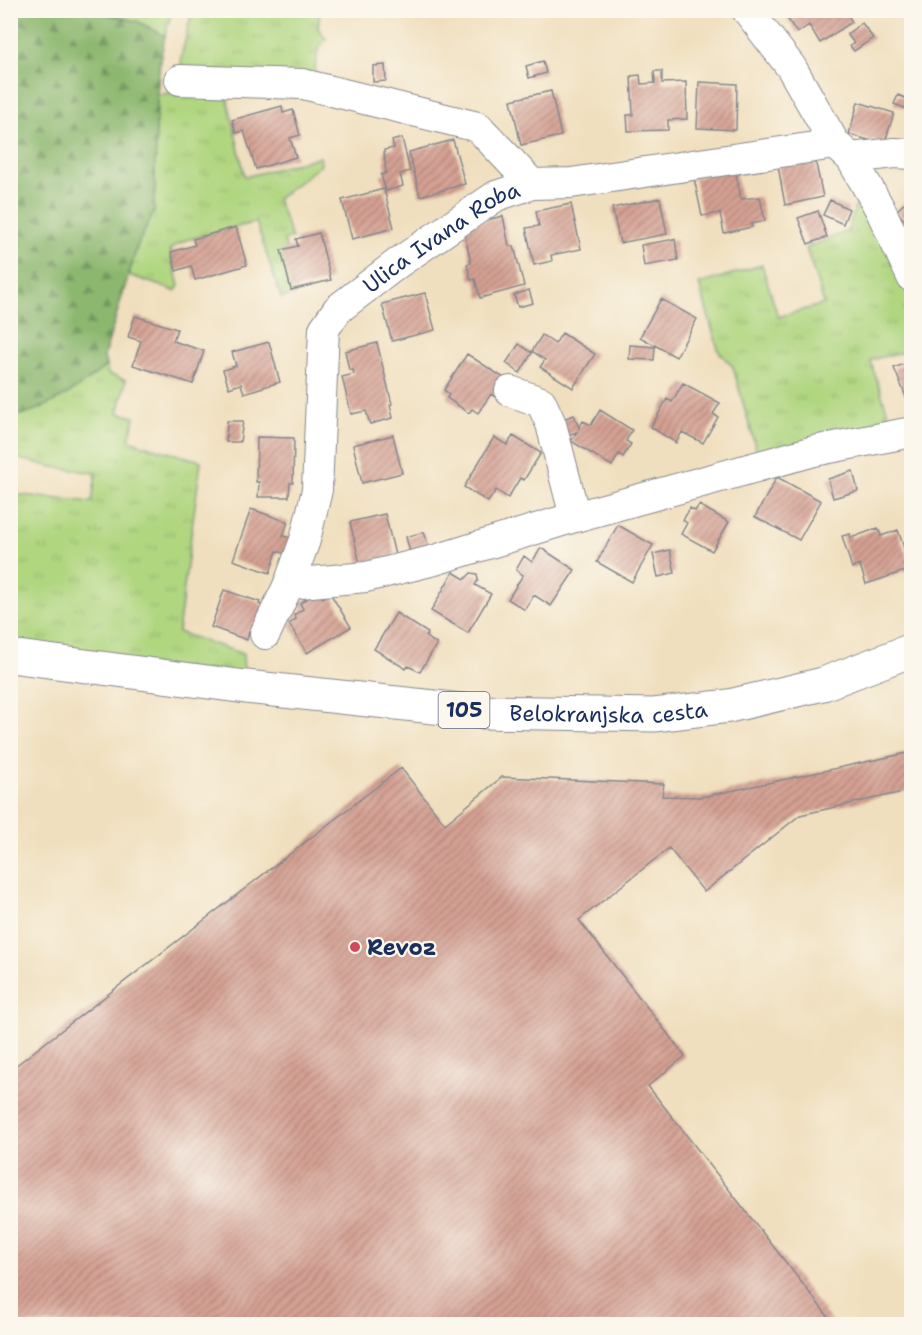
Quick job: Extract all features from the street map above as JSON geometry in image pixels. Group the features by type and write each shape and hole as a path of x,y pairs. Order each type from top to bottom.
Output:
{"main road":[{"name":"Belokranjska cesta","path":"10,656 246,687 482,712 654,716 729,706 823,684 912,650"}],"street":[{"path":"747,10 791,67 880,209 912,277"},
{"path":"180,80 303,84 478,127 532,184"},
{"name":"Ulica Ivana Roba","path":"265,634 289,584 305,540 316,490 324,329 339,309 398,263 496,196 532,184 571,183 843,151 912,154"},
{"path":"510,391 541,402 551,424 575,518"},
{"path":"289,584 366,577 435,560 814,451 912,432"}],"green space":[{"path":"11,10 95,11 139,22 165,36 157,95 154,212 138,244 104,356 106,366 61,398 24,414 11,417"},
{"path":"95,11 172,11 165,36 139,22"},
{"path":"189,11 320,11 318,28 326,39 318,49 313,81 182,69 181,58 191,16"},
{"path":"191,89 226,92 245,177 320,157 321,165 277,199 292,238 284,240 297,294 281,298 256,222 186,240 170,249 179,286 175,291 129,275 138,244 154,212 157,95"},
{"path":"855,207 868,210 911,297 911,350 870,360 892,425 758,456 733,367 719,352 699,284 762,265 778,317 824,304 806,248 848,231"},
{"path":"106,366 108,374 126,380 118,413 135,417 129,439 142,445 201,461 178,632 243,654 244,676 11,649 11,494 92,502 96,473 53,467 11,457 11,417 61,398"}],"building":[{"path":"798,10 845,10 852,22 820,43 809,25 797,33 787,18"},
{"path":"862,23 873,38 854,51 850,46 854,43 847,34"},
{"path":"543,61 546,73 529,78 526,66"},
{"path":"385,65 386,81 373,82 373,66"},
{"path":"654,71 662,71 662,83 686,82 687,119 668,120 668,130 628,131 627,115 633,115 631,76 640,75 641,84 655,83"},
{"path":"699,82 737,84 736,130 697,128"},
{"path":"551,91 561,136 521,145 511,100"},
{"path":"898,95 910,100 907,109 894,104"},
{"path":"858,102 894,113 884,145 849,134"},
{"path":"282,106 283,113 293,110 300,135 290,138 296,157 256,169 244,131 236,133 232,120"},
{"path":"402,138 410,171 400,174 403,186 386,191 381,175 386,173 384,150 394,148 392,141"},
{"path":"453,140 465,184 420,196 409,152"},
{"path":"815,159 823,197 785,205 778,166"},
{"path":"735,169 741,199 760,197 765,221 751,224 752,227 724,233 720,213 702,216 694,178"},
{"path":"384,189 394,228 352,239 342,200"},
{"path":"912,196 912,228 896,211"},
{"path":"660,198 667,234 620,243 612,208"},
{"path":"830,200 849,209 843,224 823,215"},
{"path":"571,204 581,249 551,255 552,261 534,265 526,228 539,226 536,211"},
{"path":"818,211 827,237 808,244 798,218"},
{"path":"503,216 509,246 514,246 524,286 480,298 475,279 471,280 467,264 471,263 463,226"},
{"path":"236,227 247,265 195,280 191,266 176,271 171,252 195,245 193,239"},
{"path":"319,233 331,280 291,290 281,250 298,246 296,239"},
{"path":"675,239 678,260 644,266 641,245"},
{"path":"529,290 533,303 518,307 514,295"},
{"path":"425,293 435,330 392,341 382,304"},
{"path":"661,299 697,319 676,357 640,337"},
{"path":"135,316 177,329 173,341 204,351 193,384 133,365 141,341 128,337"},
{"path":"562,333 595,354 573,388 540,367 545,360 532,351 542,335 555,344"},
{"path":"269,342 280,382 244,393 241,384 229,388 223,370 236,366 232,352"},
{"path":"377,343 392,404 390,405 393,418 370,424 366,411 351,414 342,377 354,374 353,370 349,370 345,351"},
{"path":"519,344 532,353 520,373 506,363"},
{"path":"630,345 655,347 654,360 629,359"},
{"path":"467,354 507,380 496,397 491,394 478,413 472,409 469,413 447,398 449,394 444,390"},
{"path":"912,361 912,403 909,404 894,368"},
{"path":"683,383 720,403 713,414 718,417 703,443 682,432 676,443 651,427 667,399 672,402"},
{"path":"600,410 632,430 626,441 631,444 623,457 619,454 612,466 571,441 577,432 565,436 560,420 574,415 579,428 583,421 591,425"},
{"path":"227,421 243,421 240,442 226,442"},
{"path":"393,435 402,473 362,483 353,445"},
{"path":"513,436 541,453 524,480 520,478 508,498 496,490 488,502 464,487 494,437 507,445"},
{"path":"257,437 294,438 293,483 290,483 289,497 258,497"},
{"path":"853,471 858,491 833,498 828,479"},
{"path":"777,477 821,501 799,540 755,517"},
{"path":"699,505 729,522 712,551 681,534 687,523 683,520 690,508 695,511"},
{"path":"251,509 288,522 283,536 291,538 286,554 277,551 270,573 233,560"},
{"path":"385,514 395,555 360,564 350,522"},
{"path":"618,525 653,545 632,582 597,562"},
{"path":"878,528 881,536 898,530 911,569 866,584 860,565 852,568 842,536 850,534 851,538"},
{"path":"424,532 430,551 411,556 406,537"},
{"path":"541,548 575,570 551,606 534,595 525,610 508,599 523,575 516,570 524,556 532,562"},
{"path":"670,550 675,573 658,577 653,554"},
{"path":"453,572 465,579 471,573 477,574 478,580 475,585 491,594 468,633 431,611"},
{"path":"224,590 260,602 259,604 269,608 260,634 249,631 247,640 211,627"},
{"path":"319,591 323,598 330,593 351,627 307,653 289,624 296,619 294,615 303,609 300,603"},
{"path":"396,613 428,633 426,637 437,644 420,672 408,666 406,669 374,649"},
{"name":"Revoz","path":"912,752 912,790 800,815 704,892 669,848 579,920 685,1056 648,1086 834,1324 10,1324 10,1070 401,768 445,824 502,777 664,784 662,796 702,797"}],"place":[{"name":"Revoz","path":"355,947"}]}
